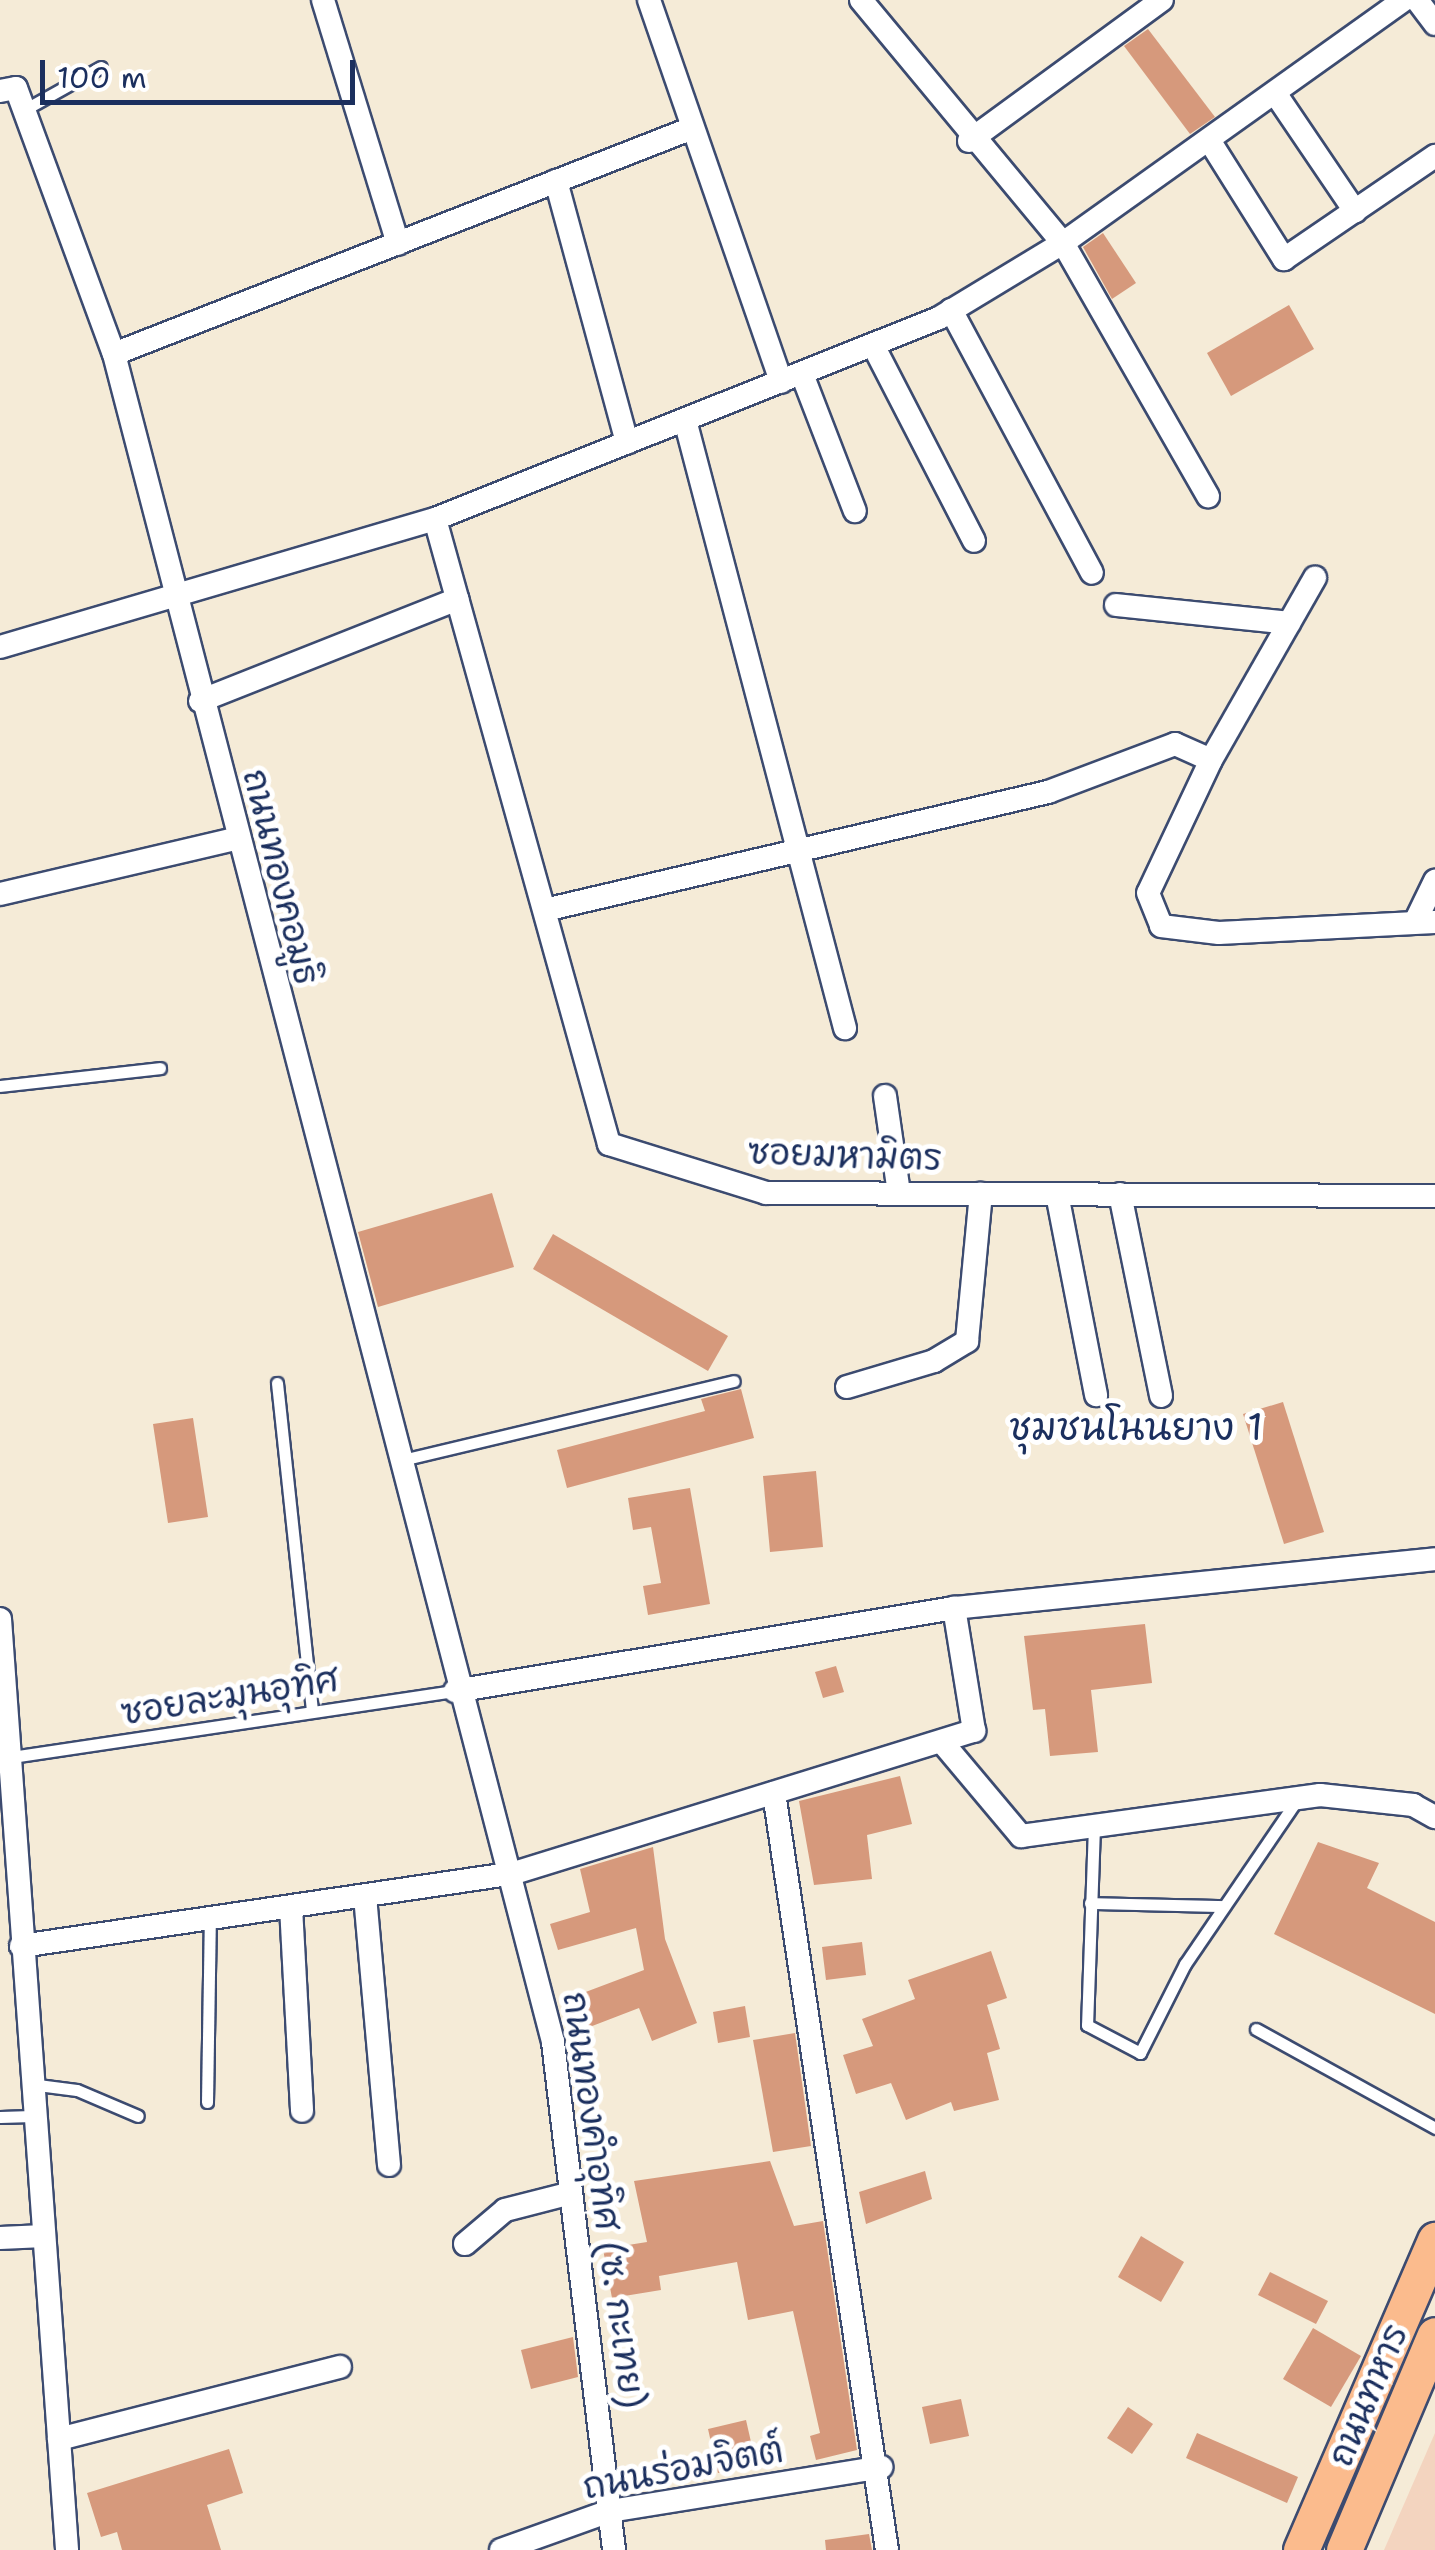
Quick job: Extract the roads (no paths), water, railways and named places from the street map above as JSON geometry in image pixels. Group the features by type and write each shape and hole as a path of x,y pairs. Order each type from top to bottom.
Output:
{"main road":[{"name":"ถนนทหาร","path":"1301,2550 1435,2240"},
{"name":"ถนนทหาร","path":"1344,2550 1435,2335"}],"street":[{"path":"323,0 398,244"},
{"path":"650,0 690,129 791,378 855,511"},
{"path":"969,141 1162,0"},
{"path":"0,646 175,600 435,519 874,346 951,310 1063,243 1404,0"},
{"path":"1417,0 1435,24"},
{"path":"870,4 969,141 1063,243 1208,496"},
{"path":"1275,93 1355,211"},
{"name":"ถนนทองคอมูธิ","path":"13,96 114,354 234,840 455,1691"},
{"path":"114,354 690,129"},
{"path":"1209,140 1284,259 1435,156"},
{"path":"556,182 627,443"},
{"path":"951,310 1092,573"},
{"path":"874,346 974,542"},
{"path":"685,420 802,846 845,1028"},
{"name":"ซอยมหามิตร","path":"435,519 550,909 608,1144 743,1192 1435,1196"},
{"path":"1315,578 1211,760 1148,893 1161,926 1219,933 1425,922 1435,881"},
{"path":"200,700 458,599"},
{"path":"1116,605 1289,623"},
{"path":"550,909 802,846 1048,792 1175,744 1211,760"},
{"path":"0,894 234,840"},
{"path":"884,1096 899,1193"},
{"path":"847,1387 934,1361 973,1332 981,1194"},
{"path":"1057,1194 1096,1395"},
{"path":"1120,1194 1162,1396"},
{"path":"455,1691 954,1608 1435,1560"},
{"path":"21,1946 512,1874 942,1742 974,1730 954,1608"},
{"path":"0,1620 32,2116 68,2550"},
{"name":"ถนนทองคำอุทิศ (ซ. กะเทย)","path":"455,1691 512,1874 554,2042 614,2550"},
{"path":"942,1742 1021,1836 1298,1798 1413,1804 1435,1816"},
{"path":"774,1793 881,2467 887,2550"},
{"path":"365,1896 388,2166"},
{"path":"291,1906 302,2111"},
{"path":"465,2244 505,2210 572,2192"},
{"path":"0,2238 44,2236"},
{"path":"59,2439 340,2367"},
{"name":"ถนนร่อมจิตต์","path":"501,2550 610,2511 881,2467"}],"lane":[{"path":"13,96 101,67"},
{"path":"0,1086 160,1068"},
{"path":"396,1461 734,1381"},
{"path":"278,1383 312,1711"},
{"name":"ซอยละมุนอุทิศ","path":"6,1758 455,1691"},
{"path":"1094,1826 1087,2025 1128,2054 1144,2050 1223,1906 1298,1798"},
{"path":"1090,1903 1223,1906"},
{"path":"207,2102 210,1918"},
{"path":"1256,2030 1435,2128"},
{"path":"30,2084 77,2090 138,2116"},
{"path":"0,2117 32,2116"}],"district":[{"name":"ชุมชนโนนยาง 1","path":"1136,1427"}]}
